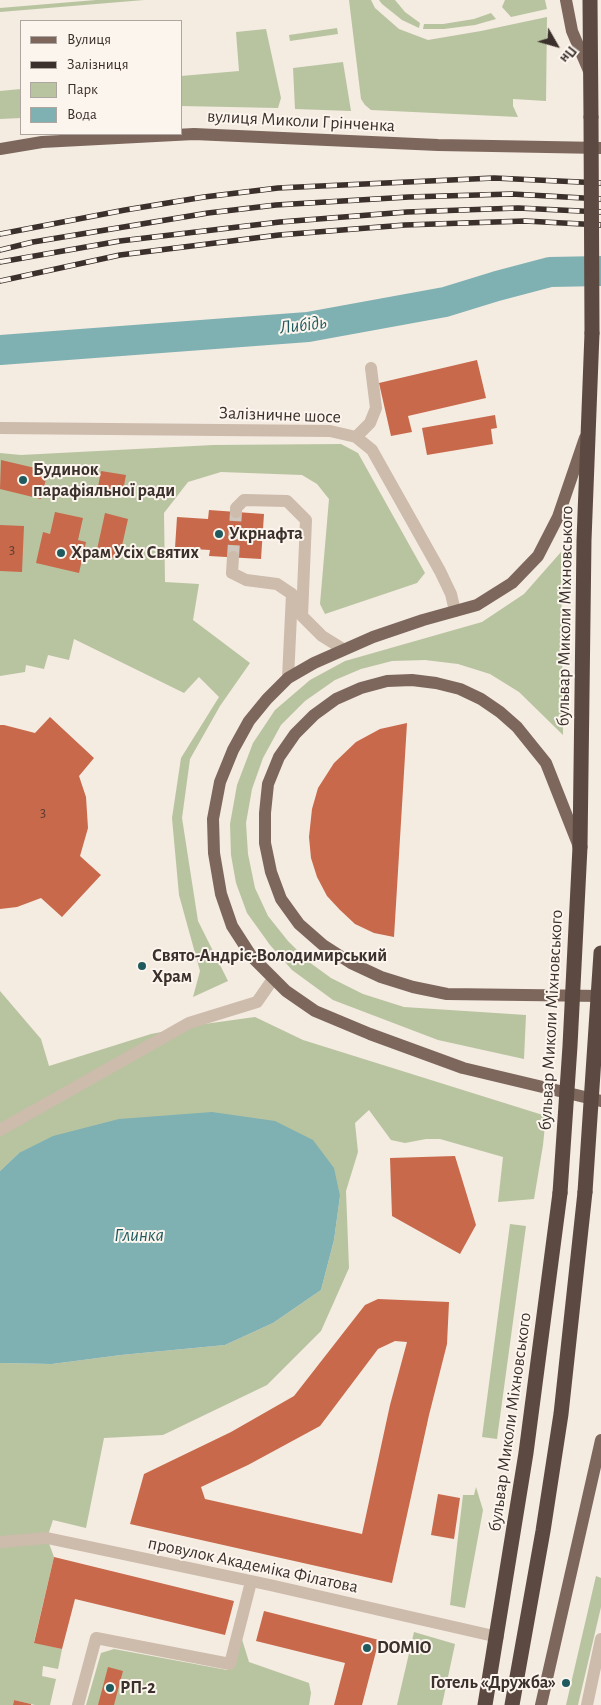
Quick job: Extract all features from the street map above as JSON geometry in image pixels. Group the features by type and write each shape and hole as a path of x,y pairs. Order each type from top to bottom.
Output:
{"highway":[{"name":"бульвар Миколи Міхновського","path":"486,1705 526,1454 560,1193 570,1046 580,847 584,540 592,333 590,0"},
{"path":"512,1705 543,1531 561,1414 585,1192 601,953"}],"main road":[{"path":"566,0 572,31 591,77"},
{"name":"вулиця Миколи Грінченка","path":"0,149 42,142 175,135"},
{"name":"вулиця Миколи Грінченка","path":"182,135 438,146 601,148"},
{"path":"588,428 558,517 538,556 512,583 477,605 406,626 343,649 314,663 288,678 249,721 233,750 220,782 214,818 214,853 222,894 232,926 252,957 273,979 286,991 315,1011 370,1034 463,1068 601,1101"},
{"path":"580,847 546,763 517,727 481,699 444,685 412,680 387,681 362,688 336,699 314,715 295,734 279,757 268,784 265,813 265,843 270,872 281,899 299,924 323,945 381,977 413,988 447,994 601,996"},
{"path":"541,1705 601,1440"}],"street":[{"path":"356,437 370,424 376,408 371,368"},
{"name":"Залізничне шосе","path":"0,428 330,431 356,437 372,450 382,467 440,571 455,611"},
{"path":"236,512 236,508 244,500 287,502 306,520 302,616 322,636 343,649"},
{"path":"233,557 232,573 246,580 277,584 292,594 288,678"},
{"path":"0,1130 189,1024 257,1002 273,979"},
{"name":"провулок Академіка Філатова","path":"0,1542 47,1538 498,1637"},
{"path":"78,1705 96,1638 230,1664 252,1582"},
{"path":"587,1705 601,1639"}],"green space":[{"path":"96,0 144,0 0,12 0,8"},
{"path":"349,0 371,0 375,8 399,29 428,40 547,17 546,101 513,99 513,106 518,117 371,110 361,99"},
{"path":"379,0 395,0 405,12 420,23 419,28 402,20"},
{"path":"505,0 545,0 547,9 511,17 502,7"},
{"path":"491,13 496,19 475,25 444,29 423,29 424,24 443,24 474,19"},
{"path":"337,28 338,34 290,41 289,35"},
{"path":"266,29 281,98 278,108 182,106 182,76 239,71 236,32"},
{"path":"343,62 351,111 295,109 293,68"},
{"path":"20,89 20,118 0,119 0,91"},
{"path":"341,444 358,453 425,573 417,583 325,614 320,604 329,499 317,484 302,475 221,472 188,482 164,513 165,582 199,584 193,620 250,663 220,706 190,759 182,818 198,921 228,981 193,997 200,971 179,895 172,818 181,758 219,697 199,677 184,693 74,639 69,660 48,655 44,669 26,665 25,672 0,676 0,453 21,455 213,445"},
{"path":"561,552 563,735 519,692 490,674 458,664 425,660 392,661 361,669 335,680 305,701 281,725 263,758 252,789 246,823 248,854 255,888 268,916 288,941 309,962 331,978 363,994 404,1007 526,1015 524,1059 438,1040 333,1000 292,970 270,945 247,913 236,883 231,855 230,824 237,785 253,743 275,710 310,680 345,661 482,622 524,594"},
{"path":"0,991 41,1039 49,1066 151,1034 255,1017 303,1040 546,1116 534,1199 498,1202 503,1157 440,1139 426,1139 405,1143 391,1140 369,1110 355,1123 358,1152 346,1191 349,1268 321,1331 267,1385 163,1435 104,1438 86,1528 53,1520 47,1538 54,1557 34,1642 62,1649 58,1669 43,1666 42,1676 56,1679 50,1705 35,1705 14,1700 13,1705 0,1705 0,1363 52,1364 225,1345 273,1323 321,1290 334,1240 340,1196 19,1153 0,1171"},
{"path":"510,1224 526,1226 497,1439 482,1437"},
{"path":"476,1487 483,1510 465,1608 450,1605 463,1495 474,1495"},
{"path":"596,1576 601,1578 601,1607 578,1705 566,1705"},
{"path":"414,1632 455,1644 442,1705 397,1705"},
{"path":"240,1633 249,1662 309,1683 311,1693 309,1705 86,1705 101,1653 114,1649 227,1670 232,1667"}],"water":[{"name":"Глинка","path":"212,1112 275,1121 313,1140 334,1168 340,1196 334,1240 321,1290 273,1323 225,1345 52,1364 0,1363 0,1171 19,1153 53,1136 119,1119"}],"building":[{"path":"477,360 486,398 408,416 412,432 391,436 379,383"},
{"path":"495,415 497,428 491,429 493,444 427,455 422,428"},
{"name":"Будинок парафіяльної ради","path":"1,460 48,471 41,499 0,489"},
{"path":"101,471 126,475 123,491 98,487"},
{"name":"Укрнафта","path":"209,510 264,514 261,559 209,556 210,550 175,548 177,517 208,519"},
{"name":"Храм Усіх Святих","path":"55,512 83,518 78,540 86,542 79,573 36,563 43,532 50,534"},
{"path":"105,513 128,519 119,559 96,554"},
{"path":"0,525 24,526 22,572 0,571"},
{"path":"50,717 94,758 79,776 86,797 88,828 80,856 101,875 62,917 41,898 17,907 0,909 0,725 35,733"},
{"path":"407,723 394,937 374,933 355,924 327,896 317,877 311,858 309,837 312,809 318,788 334,763 356,742 380,729"},
{"path":"455,1156 476,1225 460,1254 392,1216 390,1158"},
{"path":"378,1299 449,1302 447,1344 429,1415 392,1583 130,1524 144,1474 231,1432 294,1396 365,1305","holes":["395,1341 407,1342 390,1405 362,1534 205,1499 201,1487 248,1465 320,1426 378,1349"]},
{"path":"438,1494 460,1498 454,1539 431,1535"},
{"path":"54,1557 234,1601 225,1635 75,1599 62,1649 34,1643"},
{"path":"264,1611 379,1640 362,1705 334,1705 345,1663 256,1641"},
{"name":"РП-2","path":"108,1667 123,1671 114,1705 98,1705"},
{"path":"14,1700 31,1704 31,1705 13,1705"}],"waterway":[{"name":"Либідь","path":"0,350 308,327 445,302 550,272 601,271"}],"tunnel":[{"path":"233,557 236,512"}],"railway":[{"path":"0,234 125,210 204,197 278,188 494,178 601,183"},
{"path":"0,250 33,242 208,213 276,205 409,197 512,194 601,199"},
{"path":"0,262 120,241 280,222 407,212 518,208 601,212"},
{"path":"0,281 120,255 279,235 405,225 525,221 601,225"}],"place":[{"name":"Будинок парафіяльної ради","path":"23,480"},
{"name":"Укрнафта","path":"219,534"},
{"name":"Храм Усіх Святих","path":"61,553"},
{"name":"Свято-Андріє-Володимирський Храм","path":"142,966"},
{"name":"DOMIO","path":"367,1648"},
{"name":"Готель «Дружба»","path":"566,1683"},
{"name":"РП-2","path":"110,1688"}]}
